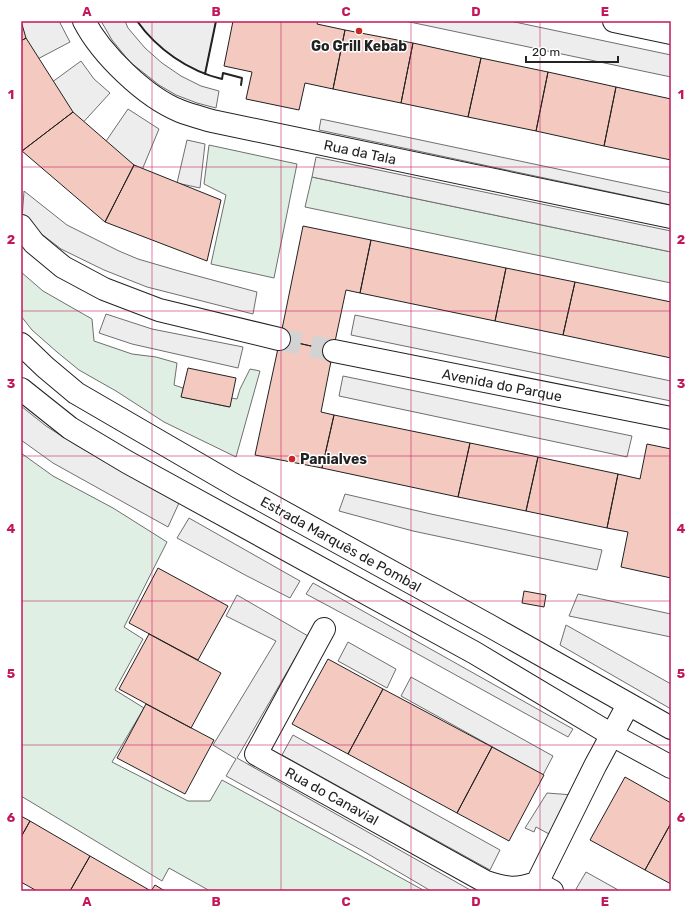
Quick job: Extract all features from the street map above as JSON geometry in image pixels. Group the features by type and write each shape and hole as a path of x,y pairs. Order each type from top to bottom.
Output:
{"street":[{"name":"Rua da Tala","path":"84,21 90,32 107,54 126,74 155,98 179,111 212,121 671,217"},
{"path":"614,21 671,33"},
{"path":"21,226 34,243 63,267 104,289 159,310 279,339"},
{"name":"Estrada Marquês de Pombal","path":"21,344 76,393 236,486 671,728"},
{"name":"Avenida do Parque","path":"334,351 671,418"},
{"path":"21,389 70,428 127,462 475,653 612,735 671,767"},
{"name":"Rua do Canavial","path":"324,629 256,754 486,882 506,888 545,887 612,735 628,705"}],"green space":[{"path":"209,145 297,164 274,278 211,264 226,195 204,184"},
{"path":"312,177 671,252 671,283 305,207"},
{"path":"21,272 43,291 92,319 94,341 132,354 156,357 177,363 174,385 183,388 182,397 229,407 231,398 237,399 240,389 250,369 260,371 236,457 164,422 116,391 79,370 57,352 32,330 21,316"},
{"path":"21,453 53,476 113,508 167,542 124,627 143,639 115,690 144,708 112,762 188,801 210,801 222,780 425,891 210,891 169,868 162,881 21,796"}],"shaded area":[{"path":"21,21 59,21 70,42 30,63 21,48"},
{"path":"101,21 125,21 128,28 145,48 162,63 181,76 201,86 219,91 216,108 176,95 159,85 130,62 112,40"},
{"path":"137,21 216,21 205,74 183,63 165,51 146,33"},
{"path":"405,21 510,21 671,55 671,77"},
{"path":"81,61 94,79 110,93 78,128 44,88"},
{"path":"128,109 159,129 142,170 102,147"},
{"path":"321,119 671,193 671,205 319,130"},
{"path":"187,140 205,144 200,188 177,183"},
{"path":"316,157 671,231 671,252 312,177"},
{"path":"24,191 67,225 119,251 138,259 257,292 253,314 147,287 104,270 61,249 22,219"},
{"path":"106,314 152,329 243,347 238,368 132,344 99,333"},
{"path":"355,315 671,381 671,401 351,335"},
{"path":"343,376 632,436 627,457 339,396"},
{"path":"21,406 46,426 76,445 179,503 168,527 53,463 21,440"},
{"path":"345,494 431,514 602,550 597,570 413,531 339,511"},
{"path":"189,518 300,581 290,598 177,538"},
{"path":"313,583 573,729 568,737 306,594"},
{"path":"578,594 671,614 671,637 569,616"},
{"path":"237,595 308,636 237,758 472,891 431,891 363,851 226,776 236,759 213,745 276,641 226,616"},
{"path":"566,625 671,684 671,709 560,645"},
{"path":"348,642 396,669 387,688 338,661"},
{"path":"411,677 553,756 543,775 401,696"},
{"path":"293,735 500,850 490,870 282,755"},
{"path":"547,793 573,795 549,834 536,827 534,832 525,828"},
{"path":"586,872 620,891 580,891 576,889"}],"building":[{"path":"21,21 26,38 21,41"},
{"path":"233,21 318,21 317,24 345,30 333,89 305,83 299,110 246,99 252,72 224,66"},
{"path":"345,30 413,43 401,103 333,89"},
{"path":"26,38 73,112 22,151 21,41"},
{"path":"413,43 481,58 468,117 401,103"},
{"path":"481,58 548,72 536,131 468,117"},
{"path":"548,72 616,87 604,146 536,131"},
{"path":"616,87 671,99 671,160 604,146"},
{"path":"73,112 134,165 105,222 22,151"},
{"path":"134,165 221,200 207,261 105,222"},
{"path":"303,226 371,240 360,293 346,290 333,351 280,339"},
{"path":"371,240 506,268 495,321 360,293"},
{"path":"506,268 575,282 563,335 495,321"},
{"path":"575,282 671,302 671,358 563,335"},
{"path":"280,339 333,351 321,412 334,415 322,468 255,455"},
{"path":"188,368 236,378 230,407 181,397"},
{"path":"334,415 470,443 458,497 322,468"},
{"path":"470,443 538,457 526,511 458,497"},
{"path":"647,444 671,449 671,578 621,567 628,532 607,528 618,474 640,479"},
{"path":"538,457 618,474 607,528 526,511"},
{"path":"158,568 228,606 198,660 129,623"},
{"path":"524,591 546,595 544,607 522,603"},
{"path":"149,634 221,673 191,728 119,689"},
{"path":"328,659 383,689 348,754 292,724"},
{"path":"383,689 492,747 457,813 348,754"},
{"path":"146,704 214,740 185,794 117,758"},
{"path":"492,747 544,775 509,841 457,813"},
{"path":"625,777 671,803 671,823 645,870 590,840"},
{"path":"21,816 30,821 21,837"},
{"path":"30,821 90,856 70,891 37,891 21,882 21,837"},
{"path":"671,823 671,884 645,870"},
{"path":"90,856 151,891 70,891"},
{"path":"155,885 165,891 151,891"}],"tunnel":[{"path":"279,339 334,351"}],"wall":[{"path":"137,21 154,41 185,65 222,79 223,73 242,78 241,85"},
{"path":"205,74 216,21"}],"place":[{"name":"Go Grill Kebab","path":"359,31"},
{"name":"Panialves","path":"292,459"}]}
